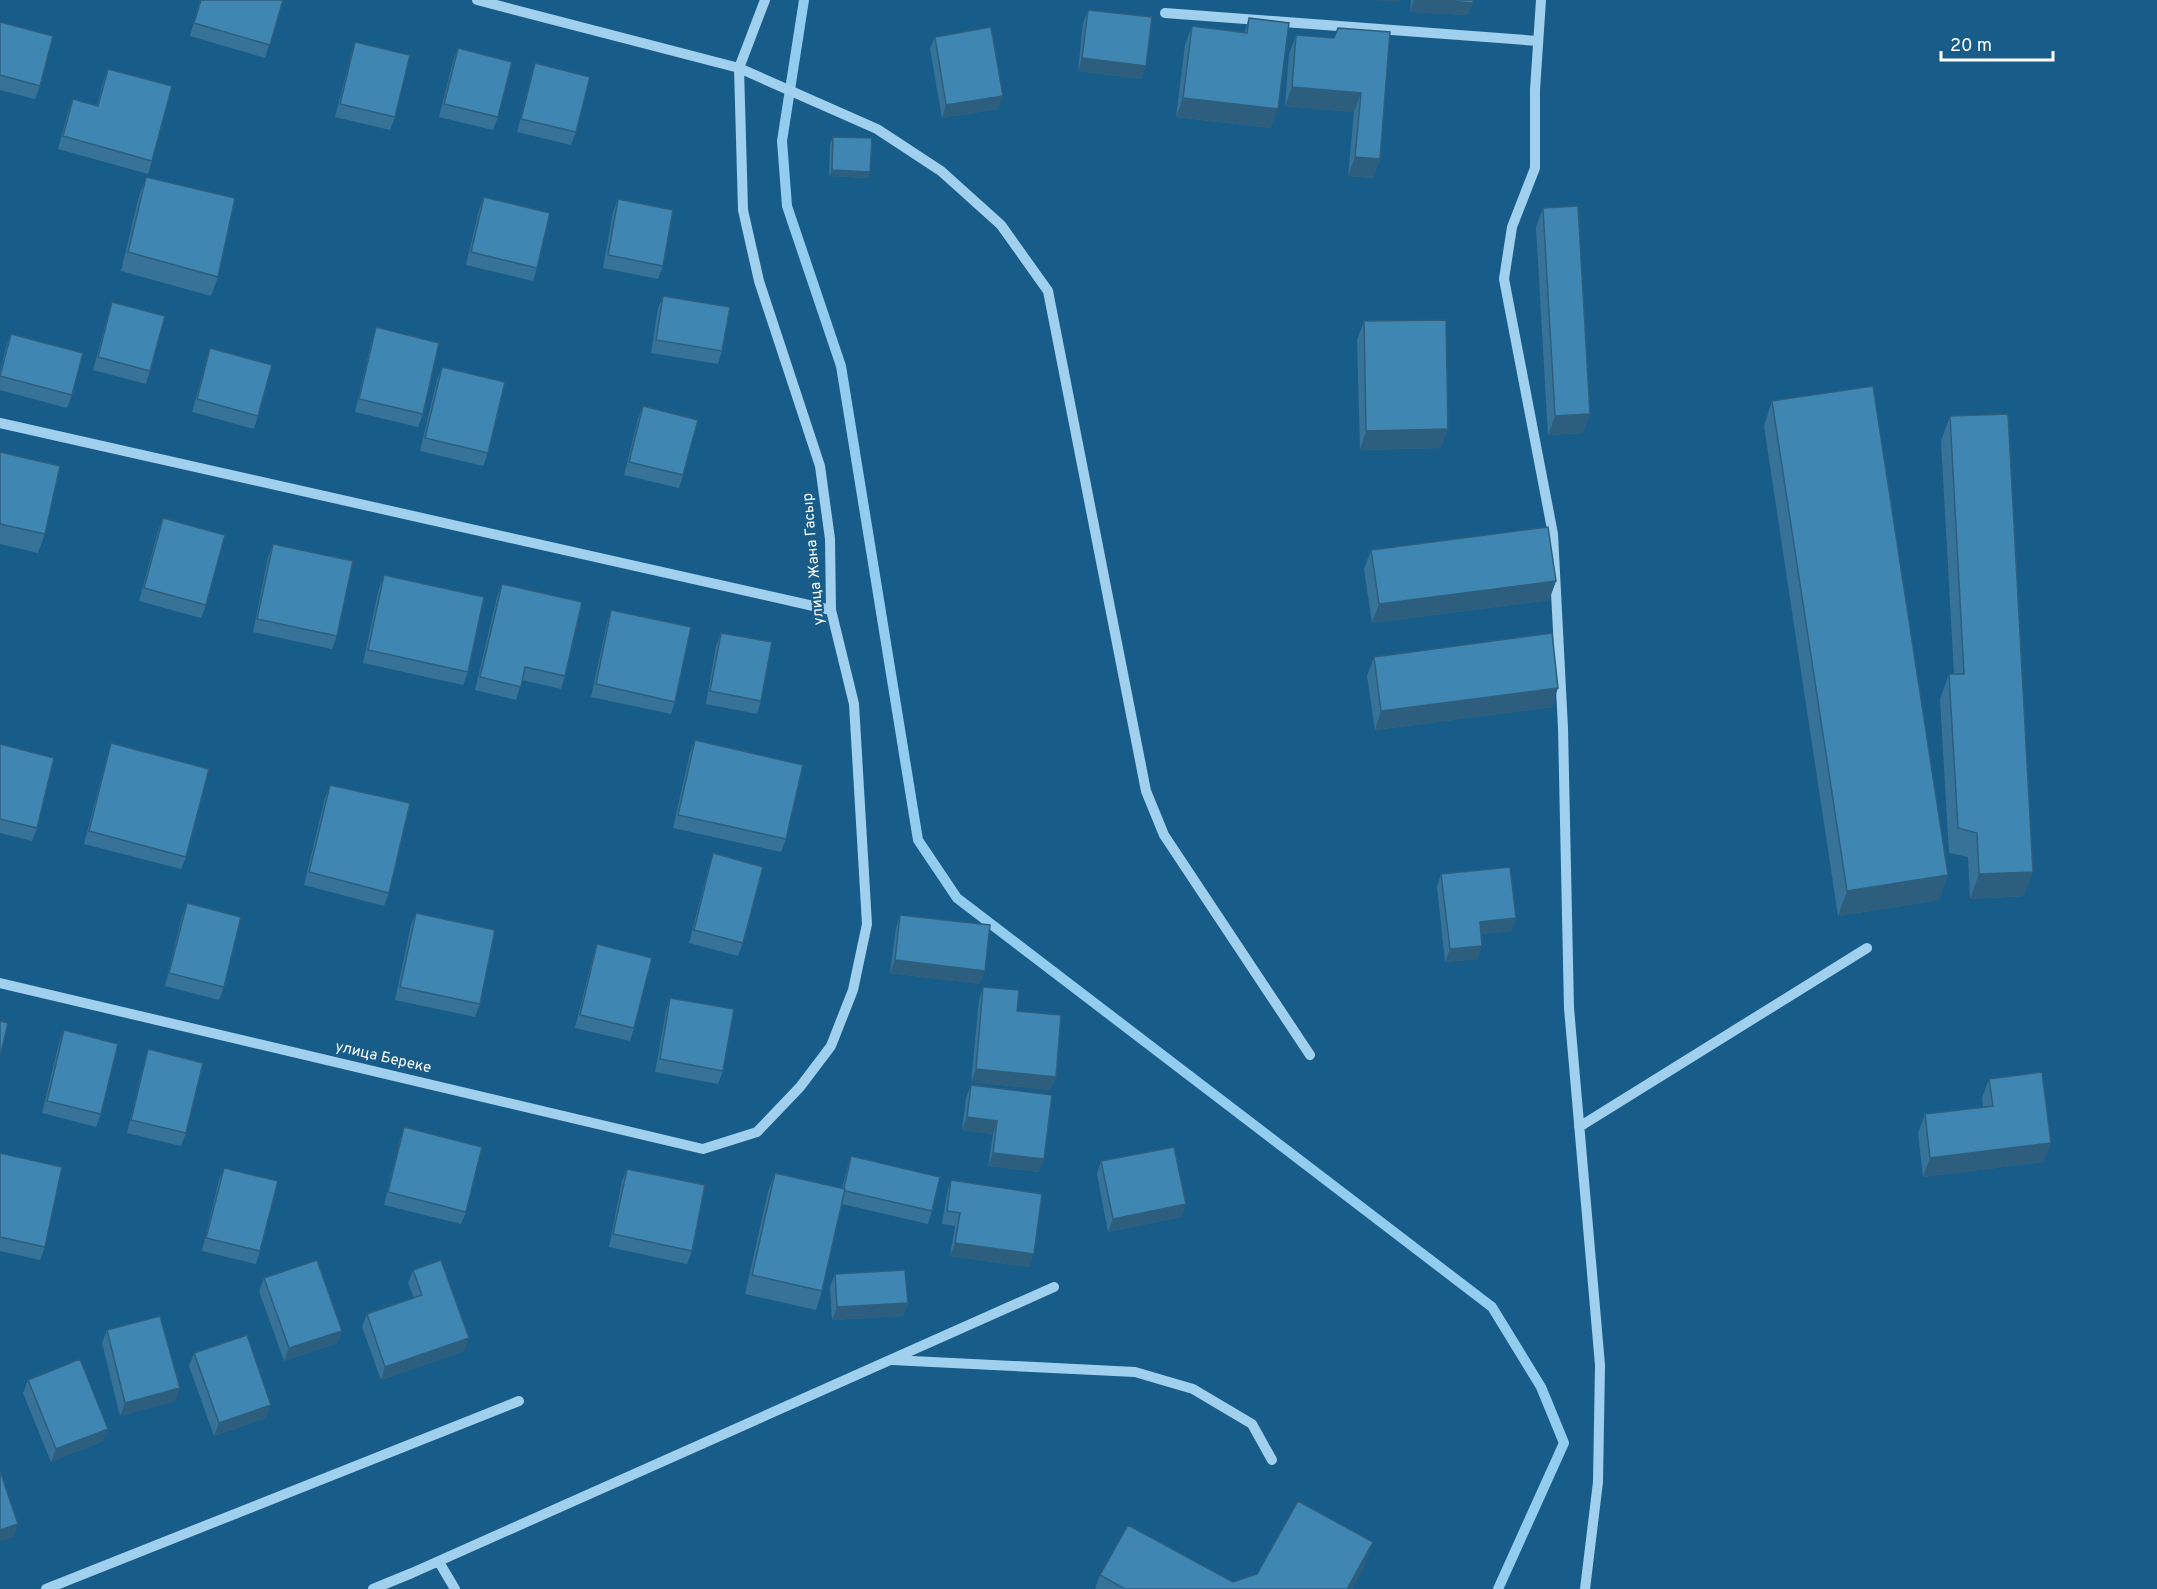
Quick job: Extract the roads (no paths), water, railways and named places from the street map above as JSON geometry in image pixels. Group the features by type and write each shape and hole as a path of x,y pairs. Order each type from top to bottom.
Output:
{"street":[{"path":"477,0 739,68 877,129 941,171 1001,225 1048,291 1146,791 1164,835 1310,1055"},
{"name":"улица Жана Гасыр","path":"757,1132 800,1086 831,1046 853,990 867,924 854,704 831,610 830,539 820,466 759,281 743,210 739,68 765,0"},
{"path":"1541,0 1535,90 1535,168 1512,227 1504,279 1553,534 1563,728 1569,1008 1600,1365 1598,1482 1585,1589"},
{"path":"1165,13 1539,41"},
{"path":"0,423 831,610"},
{"path":"1579,1127 1867,948"},
{"name":"улица Береке","path":"0,983 703,1149 757,1132"},
{"path":"373,1589 439,1562 1053,1287"},
{"path":"889,1360 1135,1372 1193,1389 1252,1424 1272,1460"},
{"path":"46,1589 519,1401"},
{"path":"439,1562 455,1589"}],"waterway":[{"path":"804,0 782,141 787,206 841,366 918,840 957,898 1492,1307 1541,1387 1564,1443 1498,1589"}]}
